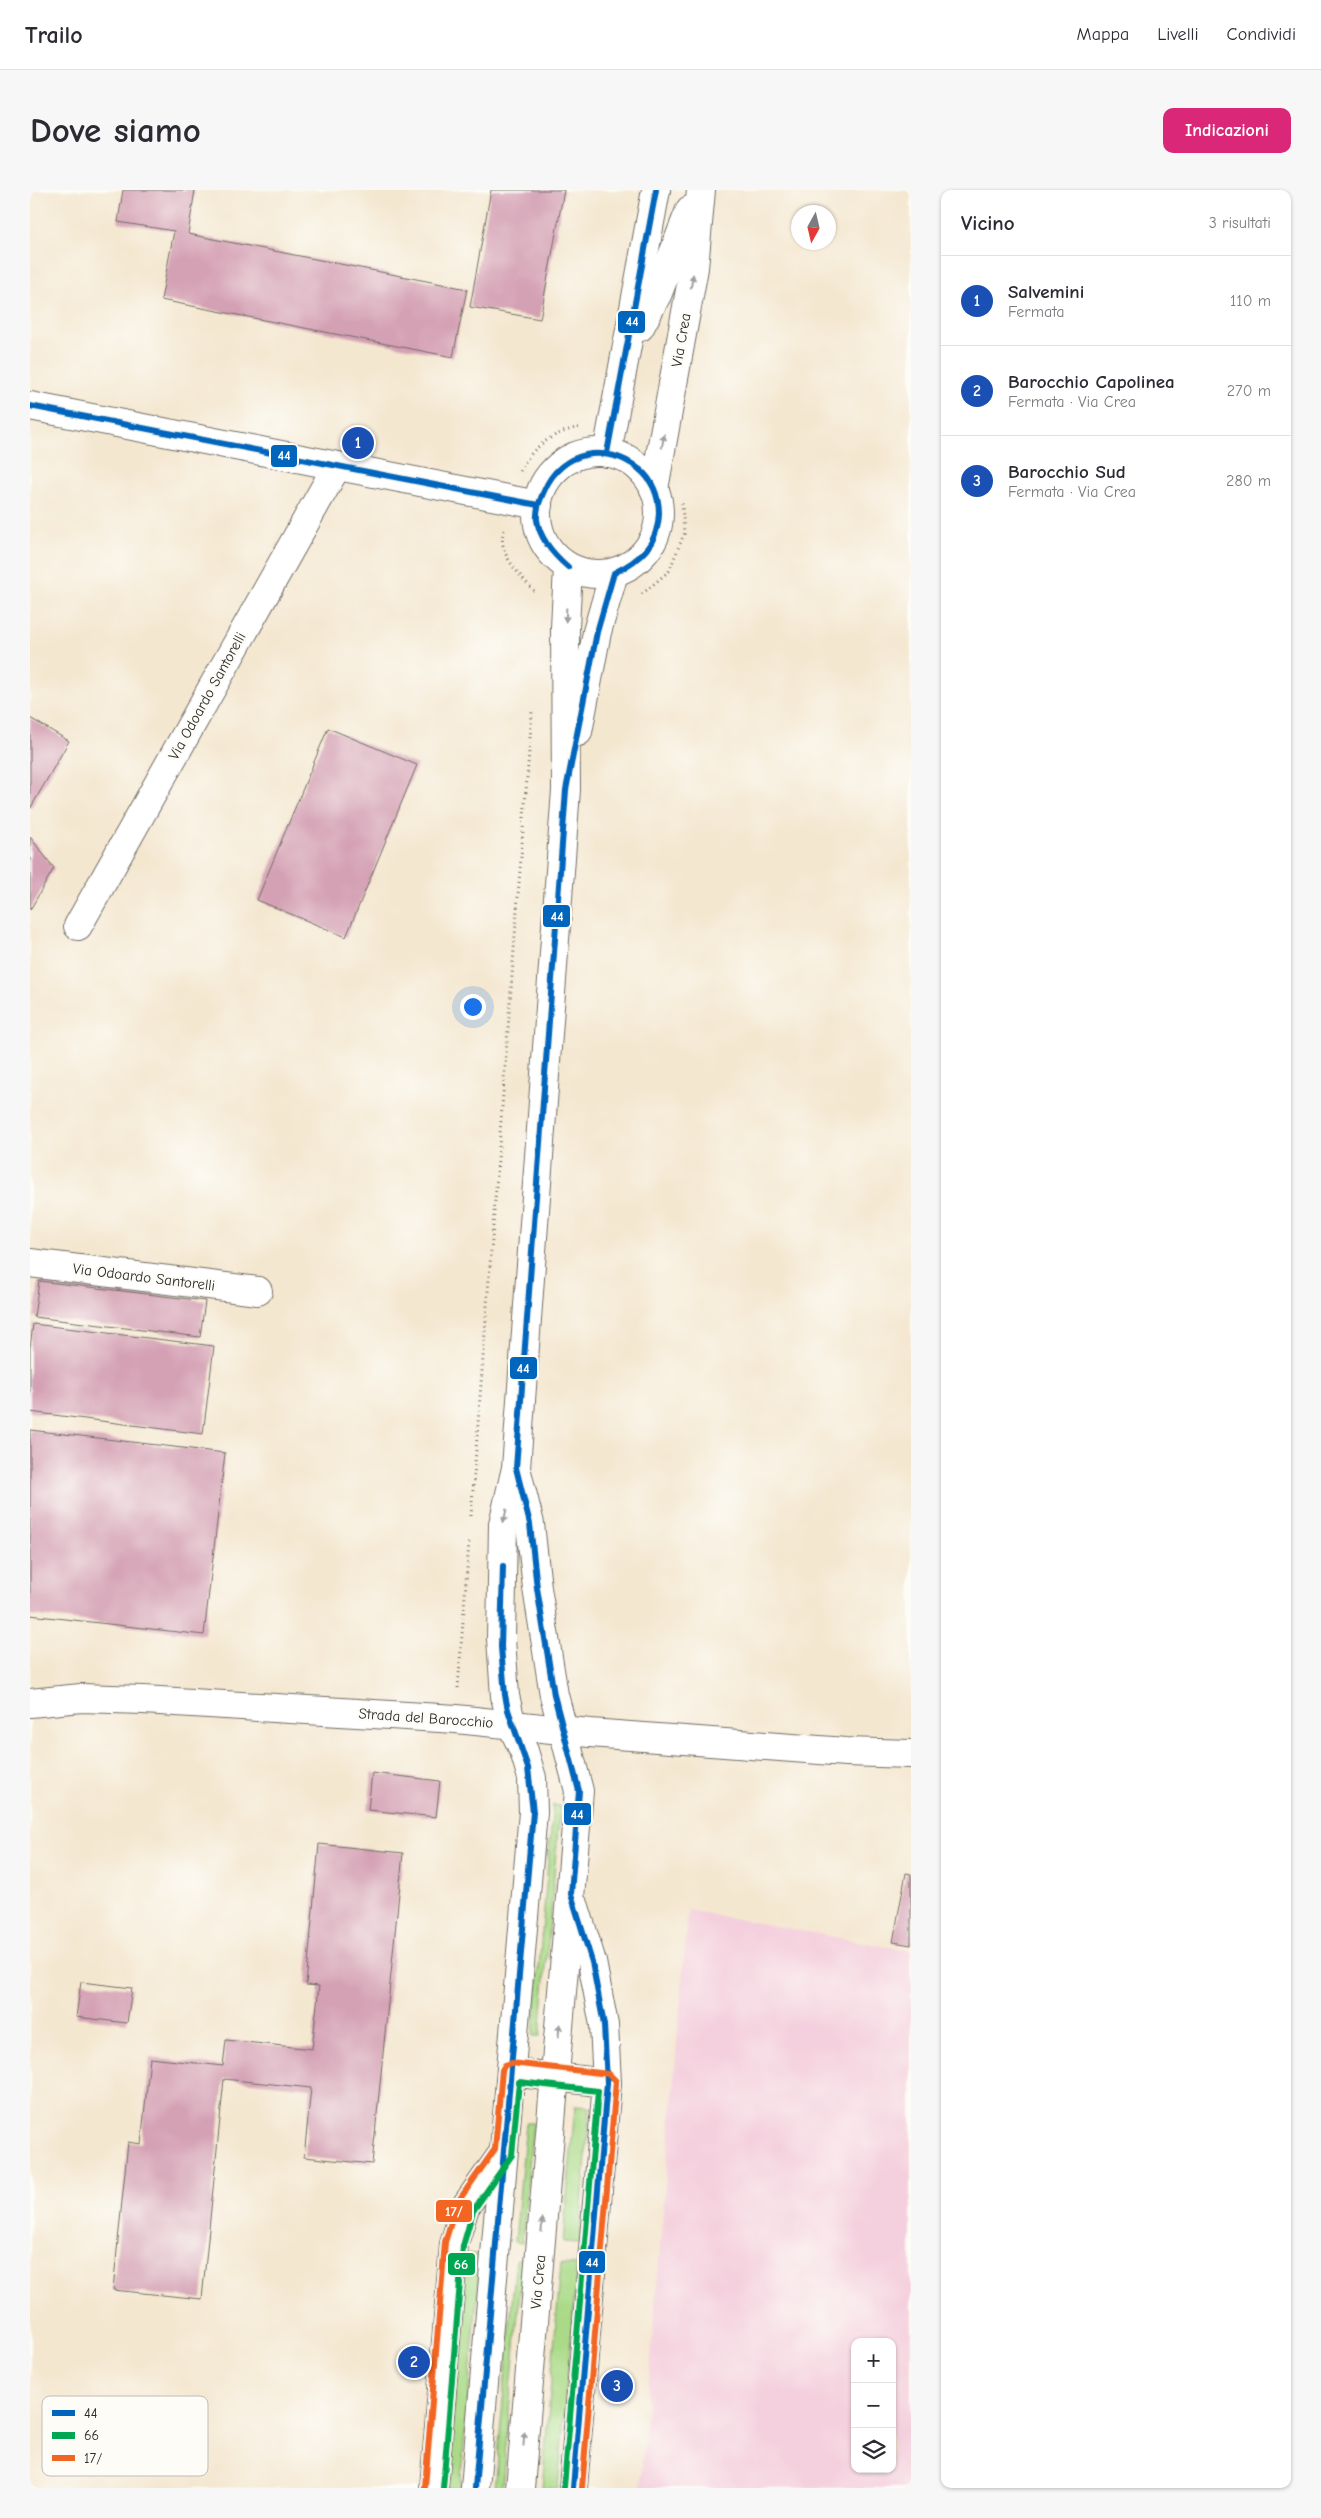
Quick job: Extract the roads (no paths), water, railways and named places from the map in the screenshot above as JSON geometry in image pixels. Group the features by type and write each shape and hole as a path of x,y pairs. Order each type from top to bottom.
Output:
{"street":[{"name":"Via Crea","path":"607,453 628,350 656,190"},
{"name":"Via Crea","path":"628,350 658,293 699,190"},
{"name":"Via Crea","path":"654,488 694,268 699,190"},
{"path":"30,406 526,503 538,523 544,540 554,555 568,567 583,573 614,572 634,563 652,542 658,530 660,509 654,488 643,472 626,459 607,453 588,453 569,460 554,471 544,486 526,503"},
{"name":"Via Odoardo Santorelli","path":"78,926 337,466"},
{"name":"Via Crea","path":"476,2488 533,1812 532,1778 524,1751 512,1726 505,1696 501,1630 503,1524 516,1468 566,790 565,628 568,567"},
{"name":"Via Crea","path":"566,790 597,632 614,572"},
{"name":"Via Odoardo Santorelli","path":"30,1263 258,1291"},
{"name":"Via Crea","path":"516,1468 530,1524 537,1588 554,1695 574,1766 578,1791 556,2076 520,2488"},
{"name":"Strada del Barocchio","path":"30,1703 81,1698 134,1700 456,1719 512,1726 846,1752 911,1754"},
{"name":"Via Crea","path":"571,1894 592,1962 604,2025 607,2083 573,2488"},
{"path":"511,2072 607,2083"},
{"path":"434,2488 454,2244 465,2207 504,2152"}],"place":[{"name":"Salvemini","path":"358,443"},
{"name":"Barocchio Capolinea","path":"414,2362"},
{"name":"Barocchio Sud","path":"617,2386"}]}
